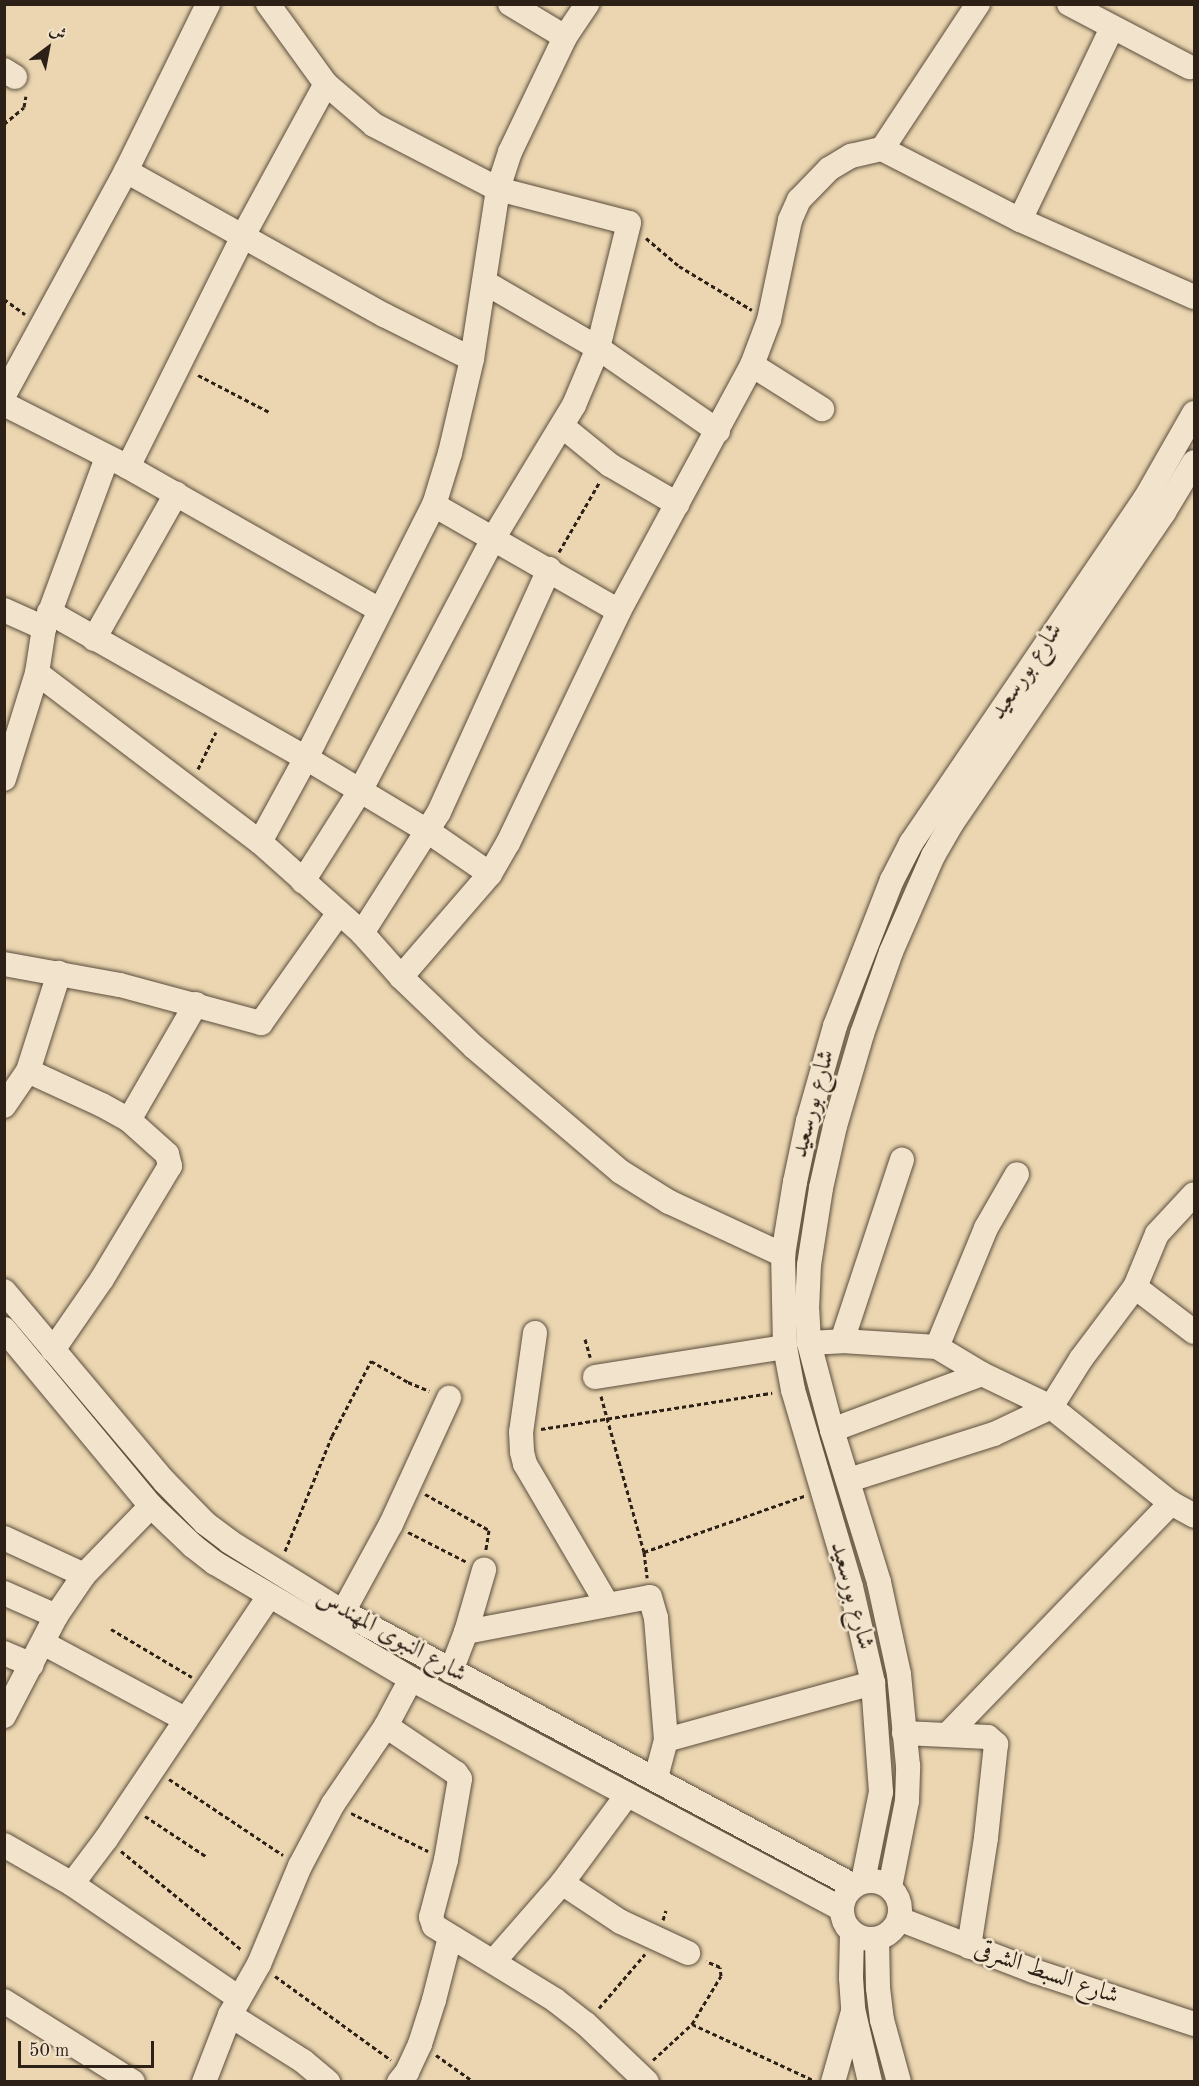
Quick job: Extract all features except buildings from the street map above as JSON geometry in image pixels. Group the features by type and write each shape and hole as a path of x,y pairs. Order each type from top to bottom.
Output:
{"street":[{"path":"4,394 126,171 208,4"},
{"path":"268,4 326,84 374,125 498,189 628,223 598,348 562,426 494,539 360,791 303,881"},
{"path":"510,4 565,37"},
{"path":"260,842 306,758 434,504 472,359 498,189 510,152 565,37 587,4"},
{"path":"882,149 978,4"},
{"path":"1069,4 1189,67"},
{"path":"1020,220 1112,28"},
{"path":"4,778 37,673 46,620 118,462 178,364 243,236 326,84"},
{"path":"401,977 490,874 508,843 619,611 718,431 752,364 769,320 790,220 800,200 830,170 851,156 882,149 1020,220 1194,297"},
{"path":"126,171 384,315 472,359"},
{"path":"484,282 598,348 718,431"},
{"path":"752,364 822,409"},
{"path":"4,404 118,462 380,610"},
{"name":"شارع بورسعيد","path":"859,1884 881,1792 873,1683 851,1587 793,1390 785,1347 783,1255 808,1121 835,1026 892,880 911,843 1145,499 1194,413"},
{"path":"562,426 610,465 677,504"},
{"name":"شارع بورسعيد","path":"890,1887 907,1801 908,1766 899,1674 891,1627 849,1480 832,1430 809,1343 807,1310 809,1265 821,1188 835,1126 862,1034 891,952 933,856 952,823 1164,512 1194,462"},
{"path":"94,639 176,494"},
{"path":"434,504 619,611"},
{"path":"362,933 429,832 549,569"},
{"path":"4,610 46,620 94,639 226,711 306,758 429,832 490,874"},
{"path":"37,673 260,842 362,933 401,977 474,1047 621,1172 669,1202 783,1255"},
{"path":"4,964 120,984 257,1023 264,1021 339,912"},
{"path":"4,1106 28,1071 59,973"},
{"path":"129,1120 196,1004"},
{"path":"28,1071 129,1120 167,1154 170,1166 115,1258 53,1350"},
{"path":"842,1341 902,1160"},
{"path":"937,1347 986,1228 1017,1174"},
{"path":"795,1182 821,1188"},
{"path":"849,1480 994,1434 1051,1407 1081,1359 1135,1287 1157,1234 1194,1194"},
{"path":"1135,1287 1194,1332"},
{"name":"شارع النبوى المهندس","path":"4,1291 184,1503 230,1542 343,1612 451,1671 859,1884"},
{"name":"شارع النبوى المهندس","path":"4,1329 151,1506 193,1546 269,1596 411,1679 842,1909"},
{"path":"535,1333 521,1432 525,1464 607,1604"},
{"path":"809,1343 842,1341 937,1347 982,1374 1051,1407 1171,1503 1194,1516"},
{"path":"596,1377 785,1347"},
{"path":"832,1430 982,1374"},
{"path":"343,1612 391,1524 448,1398"},
{"path":"948,1734 1171,1503"},
{"path":"4,1716 56,1616 84,1575 151,1506"},
{"path":"4,1539 84,1575"},
{"path":"451,1671 466,1632 484,1570"},
{"path":"4,1593 56,1616"},
{"path":"72,1884 129,1806 207,1685 269,1596"},
{"path":"466,1632 650,1597 656,1618 666,1740 656,1778"},
{"path":"43,1643 185,1719"},
{"path":"4,1653 32,1665"},
{"path":"204,2082 235,2007 259,1964 269,1935 300,1866 333,1804 386,1726 411,1679"},
{"path":"666,1740 873,1683"},
{"path":"386,1726 459,1776 446,1860 431,1917 434,1926 494,1961 586,2024 636,2079"},
{"path":"904,1733 988,1737 996,1744 986,1838 969,1947"},
{"path":"494,1961 562,1883 627,1795"},
{"path":"4,1845 72,1884 235,2007 328,2082"},
{"path":"877,1881 890,1887 897,1896 900,1907 899,1919 887,1935 877,1939 868,1939 852,1933 846,1926 842,1909 843,1900 859,1884 877,1881"},
{"path":"562,1883 601,1911 688,1953"},
{"name":"شارع السبط الشرقى","path":"899,1919 969,1947 1194,2024"},
{"path":"852,1933 853,2009 870,2082"},
{"path":"399,2082 407,2072 420,2044 450,1937"},
{"path":"877,1939 878,1988 882,2020 898,2082"},
{"path":"4,2001 133,2082"},
{"path":"833,2082 853,2009"}],"path":[{"path":"4,124 24,107 27,87 10,74"},
{"path":"628,223 679,266 769,320"},
{"path":"178,364 269,412"},
{"path":"549,569 610,465"},
{"path":"189,789 226,711"},
{"path":"277,1573 332,1436 371,1361 408,1382 448,1398"},
{"path":"521,1432 793,1390"},
{"path":"607,1418 644,1552 822,1490"},
{"path":"391,1524 484,1570 489,1530 408,1484"},
{"path":"111,1629 207,1685"},
{"path":"152,1768 300,1866"},
{"path":"333,1804 446,1860"},
{"path":"129,1806 207,1857"},
{"path":"586,2024 658,1940 666,1910"},
{"path":"636,2079 692,2024 722,1976 720,1967 688,1953"},
{"path":"692,2024 816,2082"},
{"path":"420,2044 468,2075 474,2082"}]}
